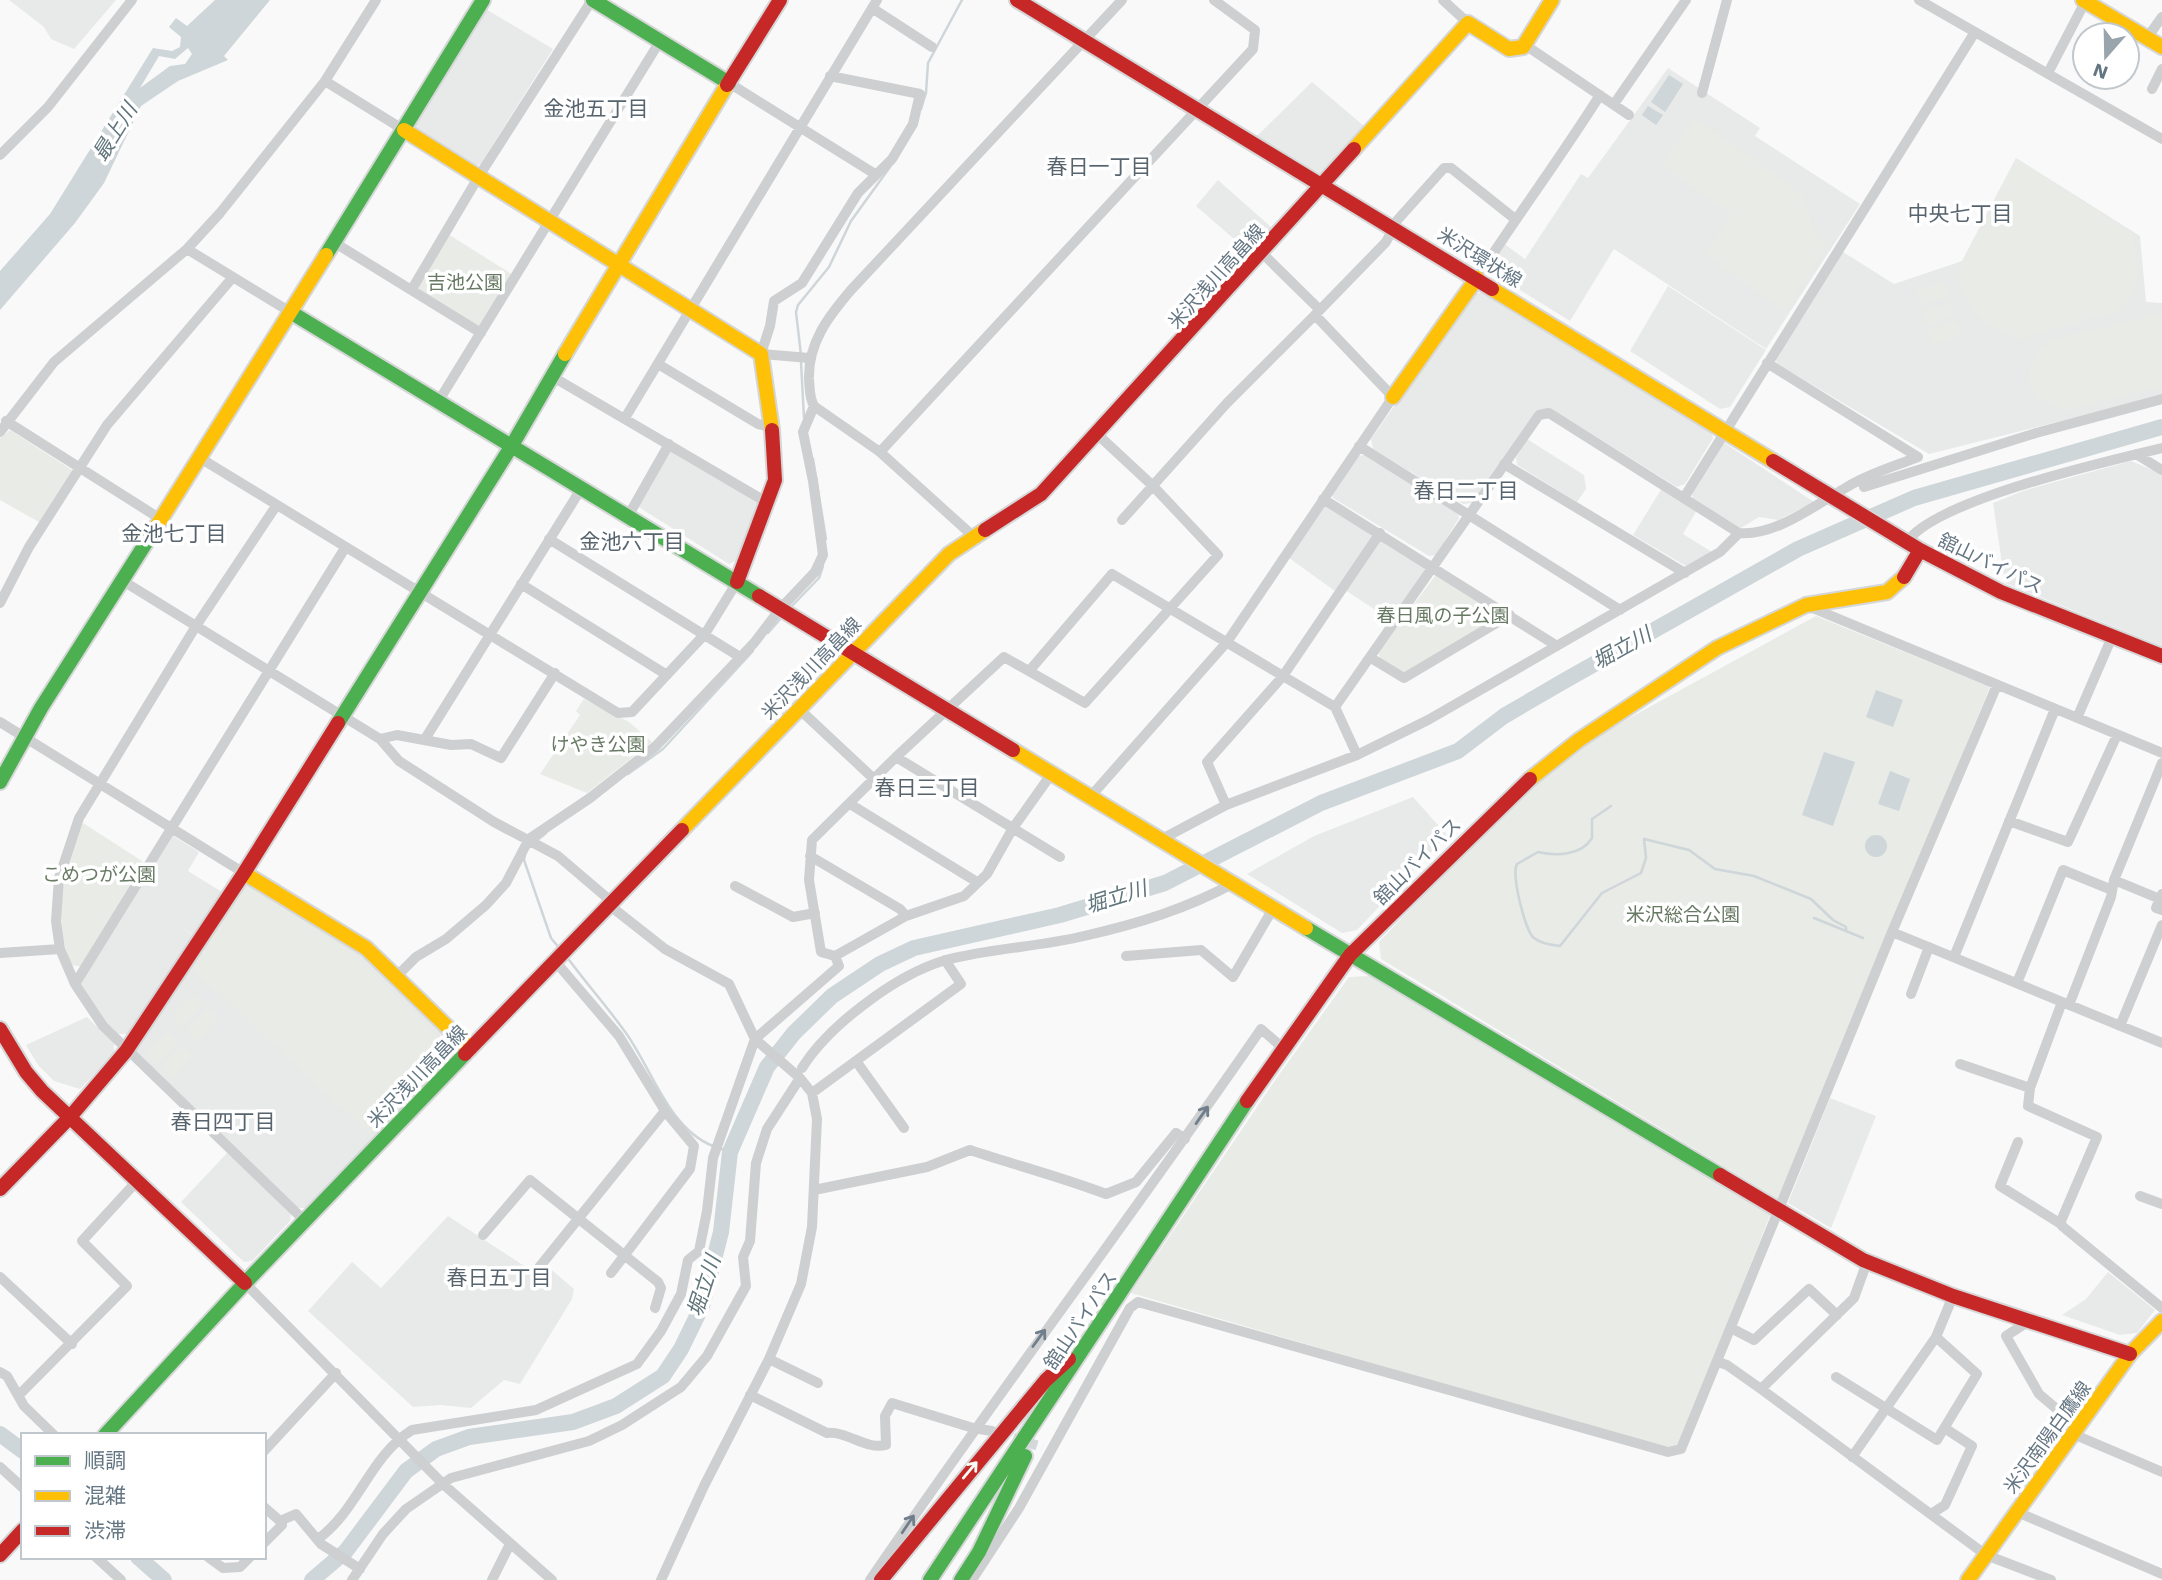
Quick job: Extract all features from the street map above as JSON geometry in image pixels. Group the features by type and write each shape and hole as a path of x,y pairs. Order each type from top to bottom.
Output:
{"main road":[{"path":"0,782 23,736 123,581 159,518 201,458 292,313 483,0"},
{"path":"592,0 729,83"},
{"path":"0,1189 69,1117 126,1051 244,873 511,447 618,263 780,0"},
{"name":"米沢環状線","path":"1017,0 1920,550"},
{"path":"1468,23 1509,49 1525,45 1552,0"},
{"path":"2085,0 2162,47"},
{"name":"米沢浅川高畠線","path":"107,1433 245,1283 949,554 1041,494 1324,186 1468,23"},
{"path":"404,130 761,354 772,427 775,480 737,583"},
{"path":"1393,397 1476,278"},
{"path":"292,313 1350,955 1867,1262 1953,1296 2130,1354"},
{"name":"舘山バイパス","path":"930,1580 1283,1048 1350,955 1513,793 1579,740 1717,648 1806,605 1887,592 1901,582 1920,550 2001,593 2162,656"},
{"path":"244,873 366,948 470,1049"},
{"path":"0,1029 4,1046 34,1082 245,1283"},
{"name":"米沢南陽白鷹線","path":"1968,1580 2130,1354 2159,1330"},
{"path":"881,1580 1046,1380 1090,1340"},
{"path":"961,1580 979,1552 1009,1484 1090,1340"},
{"path":"0,1555 21,1532"}],"street":[{"path":"0,155 48,107 132,0"},
{"path":"0,432 54,362 187,249 286,133 325,80 376,0"},
{"path":"412,289 478,176 592,0"},
{"path":"973,536 880,452 814,406 810,399 808,358 817,337 850,290 1122,0"},
{"path":"880,452 1254,49 1255,30 1214,0"},
{"path":"1443,0 1468,23"},
{"path":"1614,104 1686,0"},
{"path":"1919,0 2162,139"},
{"path":"2048,73 2085,0"},
{"path":"1702,93 1723,1"},
{"path":"625,418 874,4 933,47"},
{"path":"2147,38 2162,17"},
{"path":"1685,496 1975,32"},
{"path":"438,402 660,41"},
{"path":"1525,45 1629,115"},
{"path":"2152,89 2162,69"},
{"path":"808,358 761,354 774,301 802,283 858,192 892,159 913,124 920,94 831,76"},
{"path":"325,80 404,130"},
{"path":"729,83 876,174"},
{"path":"1476,278 1561,157 1600,95"},
{"path":"1122,520 1227,403 1386,242 1393,227 1444,168 1451,168 1516,219"},
{"path":"335,243 481,332"},
{"path":"187,249 292,313"},
{"path":"1091,796 1227,642 1393,397 1318,312 1262,254"},
{"path":"0,603 29,547 107,425 233,277"},
{"path":"1335,707 1539,415 1549,413 1685,496 1739,533 1757,535 1839,501 1848,486 1918,457 1767,363"},
{"path":"658,364 758,424 772,427"},
{"path":"553,377 768,503"},
{"path":"1864,487 2036,433 2162,399"},
{"path":"397,976 416,957 446,939 486,905 506,883 530,840 590,798 656,746 815,572 823,555 803,432 814,406"},
{"path":"6,421 159,518"},
{"path":"1052,773 1013,828 987,874 964,895 906,916 835,956 821,952 809,880 813,840 896,757 1004,657 1085,703 1218,555 1153,486 1097,434"},
{"path":"627,518 669,444"},
{"path":"1359,446 1620,610"},
{"path":"1906,542 1914,531 1964,505 2162,448"},
{"path":"2136,454 2162,470"},
{"path":"201,458 618,713 632,712 705,634 737,583"},
{"path":"1504,464 1685,573"},
{"path":"425,740 581,489"},
{"path":"1324,499 1557,646"},
{"path":"276,506 195,626 79,818 59,877 56,921 60,949 89,1009 126,1051 305,1221"},
{"path":"1226,806 1207,762 1283,676 1380,533"},
{"path":"1162,839 1226,806 1357,755 1428,720 1720,552 1739,533"},
{"path":"549,539 740,657"},
{"path":"75,984 345,548"},
{"path":"1030,670 1112,575 1335,707 1357,755"},
{"path":"123,581 380,739 399,761 494,822 542,846 665,949 729,984 755,1039 799,1073 812,1093 817,1119 814,1191 801,1284 769,1359 661,1580"},
{"path":"521,584 667,675"},
{"path":"1806,605 2054,709 2161,750"},
{"path":"1371,658 1404,678 1510,615"},
{"path":"2077,718 2112,637"},
{"path":"380,739 397,735 451,745 471,744 501,758 555,673"},
{"path":"972,1580 1019,1508 1046,1448 1130,1308 1138,1302 1668,1452 1681,1449 1892,932 1997,685"},
{"path":"798,708 874,779"},
{"path":"1954,957 2054,709"},
{"path":"0,722 244,873"},
{"path":"2009,821 2068,842 2118,735"},
{"path":"896,757 1060,857"},
{"path":"2061,1224 2096,1137 2028,1106 2030,1088 2162,763"},
{"path":"850,804 977,882"},
{"path":"810,856 900,909 906,916"},
{"path":"2017,984 2063,870 2161,901"},
{"path":"352,1580 383,1534 406,1508 443,1484 468,1471 589,1441 622,1425 681,1387 708,1356 746,1286 743,1257 750,1241 756,1163 767,1129 814,1049 849,1018 905,980 945,960 1084,936 1156,918 1199,902 1231,881"},
{"path":"735,886 793,917 815,913"},
{"path":"1126,956 1202,950 1233,977 1274,907"},
{"path":"2120,1026 2162,925"},
{"path":"1892,932 2162,1043"},
{"path":"1911,994 1929,947"},
{"path":"0,953 60,949"},
{"path":"320,1541 342,1518 398,1438 412,1430 536,1410 637,1364 660,1332 681,1294 688,1260 699,1251 708,1211 713,1158 755,1039 839,966 835,956"},
{"path":"812,1093 961,984 945,960"},
{"path":"555,961 619,1036 665,1111 694,1146 690,1169 611,1273"},
{"path":"870,1580 973,1428 1185,1139 1261,1029 1283,1048"},
{"path":"856,1061 904,1128"},
{"path":"1960,1064 2030,1088"},
{"path":"537,1269 665,1111"},
{"path":"814,1191 927,1167 970,1150 1063,1177 1106,1194 1136,1182 1176,1133 1185,1139"},
{"path":"2018,1142 2000,1186 2061,1224 2073,1237 2162,1308"},
{"path":"19,1395 127,1286 82,1241 138,1180"},
{"path":"483,1236 530,1180 659,1282 661,1288 655,1308"},
{"path":"2140,1196 2162,1204"},
{"path":"1761,1388 1854,1298 1867,1262"},
{"path":"0,1277 72,1344"},
{"path":"245,1283 443,1484 552,1580"},
{"path":"1731,1328 1754,1340 1809,1289 1837,1315"},
{"path":"1852,1457 1936,1337 1953,1296"},
{"path":"2029,1321 2006,1336 2039,1394 2076,1430 2162,1472"},
{"path":"1836,1377 1937,1440 1978,1374 1936,1337"},
{"path":"769,1359 818,1383"},
{"path":"1717,1362 1727,1365 1761,1388 1986,1555 2045,1579"},
{"path":"0,1372 7,1376 24,1406 52,1433"},
{"path":"266,1449 336,1373"},
{"path":"750,1395 827,1433 837,1432 876,1447 886,1445 886,1416 892,1404 992,1431"},
{"path":"1930,1514 1945,1505 1972,1447 1945,1429"},
{"path":"0,1467 21,1486"},
{"path":"266,1509 282,1525 266,1541"},
{"path":"2017,1512 2162,1574"},
{"path":"280,1521 296,1514 320,1541 360,1569"},
{"path":"492,1580 510,1544"},
{"path":"98,1559 121,1580"},
{"path":"211,1559 223,1568 240,1567 248,1559"}],"shaded area":[{"path":"9,0 116,0 74,49 51,39 44,27"},
{"path":"484,8 553,49 480,165 474,165 416,129 414,120"},
{"path":"1668,68 1760,128 1755,136 1860,204 1766,349 1614,249 1570,321 1486,269 1503,243 1525,259 1581,174 1588,178"},
{"path":"1312,82 1364,126 1322,175 1257,136"},
{"path":"2016,158 2140,236 2146,302 2162,303 2162,396 1929,454 1777,364 1775,356 1840,250 1894,284 1962,261"},
{"path":"1218,180 1271,227 1249,252 1196,206"},
{"path":"1668,286 1766,350 1730,407 1720,409 1630,351"},
{"path":"1487,292 1710,428 1713,438 1685,484 1677,487 1550,408 1536,411 1471,503 1463,504 1373,449 1371,439 1473,294"},
{"path":"1527,439 1584,475 1586,489 1577,502 1517,465 1516,458"},
{"path":"1723,442 1814,502 1778,520 1759,517 1741,528 1693,498 1691,490"},
{"path":"675,451 757,501 760,508 735,561 729,564 637,506 669,452"},
{"path":"1365,455 1458,512 1459,518 1436,555 1429,556 1333,498 1332,492 1357,456"},
{"path":"2131,461 2162,474 2162,646 2005,583 1993,503 2026,490"},
{"path":"1662,488 1697,510 1683,534 1712,552 1686,566 1633,535"},
{"path":"1324,507 1331,507 1371,532 1372,539 1335,591 1289,558"},
{"path":"1386,540 1423,563 1425,571 1391,620 1345,590 1377,543"},
{"path":"1413,797 1447,835 1357,930 1342,933 1247,874 1314,836"},
{"path":"170,834 199,852 188,871 222,892 195,936 174,923 194,936 129,1034 115,1034 104,1023 77,982"},
{"path":"249,881 360,950 458,1045 456,1055 309,1208 298,1208 136,1054 135,1046 240,884"},
{"path":"87,1017 114,1043 114,1054 80,1089 54,1081 38,1065 26,1045"},
{"path":"1830,1098 1876,1116 1831,1228 1788,1203"},
{"path":"228,1152 291,1212 290,1221 252,1261 244,1262 181,1202"},
{"path":"448,1216 538,1275 547,1266 574,1289 572,1299 520,1384 504,1380 471,1408 441,1405 413,1407 308,1311 352,1262 381,1288"},
{"path":"2108,1272 2155,1310 2137,1333 2120,1335 2062,1315 2086,1299"}],"green space":[{"path":"1695,118 1803,195 1815,234 1828,244 1785,311 1705,254 1732,215 1661,165"},
{"path":"2017,159 2133,234 2138,277 2131,297 2119,311 2019,339 1985,323 1972,307 1957,273"},
{"name":"吉池公園","path":"448,234 513,275 481,328 416,288"},
{"path":"1945,282 1950,296 1920,306 1916,291"},
{"path":"1950,302 1955,316 1926,326 1921,311"},
{"path":"2162,313 2162,386 2064,411 2037,398 2028,377 2036,352 2050,340"},
{"path":"1956,321 1961,336 1932,345 1927,331"},
{"path":"10,430 72,470 39,522 0,500 0,438"},
{"name":"春日風の子公園","path":"1441,575 1499,615 1404,676 1381,661 1378,652 1435,576"},
{"name":"米沢総合公園","path":"1816,616 1990,687 1778,1199 1381,959 1379,942 1477,839 1578,746"},
{"name":"けやき公園","path":"584,699 629,722 652,742 587,793 540,774 580,715 576,711"},
{"name":"こめつが公園","path":"83,823 145,863 83,967 71,965 65,947 61,911 69,858"},
{"path":"251,885 356,955 451,1050 370,1135 191,967 241,888"},
{"path":"1370,976 1771,1213 1679,1446 1668,1449 1131,1293 1276,1079 1349,977"},
{"path":"192,994 203,1004 182,1027 171,1017"},
{"path":"207,1009 219,1019 198,1041 187,1031"},
{"path":"167,1032 178,1042 157,1065 146,1054"},
{"path":"182,1045 193,1055 172,1078 161,1068"}],"water":[{"name":"最上川","path":"215,0 270,0 224,56 228,60 178,81 141,106 104,183 75,223 0,310 0,271 50,214 153,48 172,51 180,47 181,37 169,27 176,18 187,26","holes":["188,48 192,54 185,64 170,66 140,88 159,56 175,59"]},
{"path":"1669,75 1683,84 1665,112 1651,102"},
{"path":"1648,106 1663,115 1656,125 1642,115"},
{"path":"1876,690 1903,700 1893,727 1866,717"},
{"path":"1824,752 1855,762 1833,826 1802,815"},
{"path":"1890,771 1910,779 1899,811 1878,804"},
{"path":"1876,835 1884,838 1887,846 1884,854 1876,857 1868,854 1865,846 1868,838"}],"waterway":[{"path":"921,109 926,93 928,63 962,0"},
{"path":"801,355 796,312 798,305 829,267 851,221 890,167"},
{"path":"801,362 804,418"},
{"name":"堀立川","path":"312,1580 346,1551 406,1471 436,1449 469,1437 573,1422 616,1406 663,1376 681,1349 702,1306 721,1232 730,1152 767,1067 794,1033 832,996 880,964 914,948 1060,915 1165,883 1321,803 1458,751 1504,716 1798,549 1914,498 2162,427"},
{"path":"813,459 826,539"},
{"path":"789,609 819,578 823,566"},
{"path":"768,633 782,617"},
{"path":"628,774 663,749 753,651"},
{"path":"1611,806 1592,819 1592,838 1581,848 1560,854 1538,852 1517,864 1516,879 1520,902 1530,933 1537,940 1560,946 1602,893 1641,873 1646,858 1644,839 1689,850 1715,869 1754,876 1811,899 1833,920 1846,927 1846,931 1863,938"},
{"path":"535,842 546,833"},
{"path":"525,855 524,860 551,938 560,949"},
{"path":"1814,918 1846,931"},
{"path":"567,957 633,1044 672,1111 697,1137 713,1146"},
{"path":"719,1148 730,1152"},
{"name":"堀立川","path":"0,1434 21,1450"},
{"name":"堀立川","path":"140,1559 164,1580"}],"tunnel":[{"path":"999,1433 1042,1447"}],"traffic: fast":[{"path":"326,255 483,0"},
{"path":"593,0 729,83"},
{"path":"292,313 759,596"},
{"path":"338,723 511,447 565,354"},
{"path":"0,782 41,708 156,527"},
{"path":"1306,928 1720,1175"},
{"path":"107,1433 245,1283 465,1054"},
{"path":"930,1580 1247,1101"},
{"path":"961,1580 979,1552 1025,1456"}],"traffic: slow":[{"path":"1354,149 1468,23 1509,49 1523,47 1552,0"},
{"path":"2083,0 2162,47"},
{"path":"565,354 727,85"},
{"path":"404,130 761,354 772,430"},
{"path":"156,527 326,255"},
{"path":"1393,397 1477,278"},
{"path":"1492,289 1773,461"},
{"path":"682,830 949,554 985,530"},
{"path":"1530,779 1579,740 1717,648 1806,605 1887,592 1904,577"},
{"path":"1013,750 1306,928"},
{"path":"244,873 366,948 470,1049"},
{"path":"1968,1580 2130,1354 2162,1321"}],"traffic: jam":[{"path":"727,85 780,0"},
{"path":"1017,0 1492,289"},
{"path":"985,530 1041,494 1354,149"},
{"path":"737,582 775,480 772,430"},
{"path":"1773,461 1920,550"},
{"path":"1904,577 1920,550 2001,592 2162,656"},
{"path":"759,596 1013,750"},
{"path":"0,1189 70,1117 126,1051 244,873 338,723"},
{"path":"1247,1101 1350,955 1530,779"},
{"path":"465,1054 682,830"},
{"path":"0,1029 26,1072 42,1091 245,1283"},
{"path":"1720,1175 1863,1260 1953,1296 2130,1354"},
{"path":"881,1580 1046,1380 1069,1359"},
{"path":"0,1555 21,1532"}],"district":[{"name":"金池五丁目","path":"596,109"},
{"name":"春日一丁目","path":"1099,167"},
{"name":"中央七丁目","path":"1960,214"},
{"name":"春日二丁目","path":"1466,491"},
{"name":"金池七丁目","path":"174,534"},
{"name":"金池六丁目","path":"632,542"},
{"name":"春日三丁目","path":"927,788"},
{"name":"春日四丁目","path":"223,1122"},
{"name":"春日五丁目","path":"499,1278"}]}
